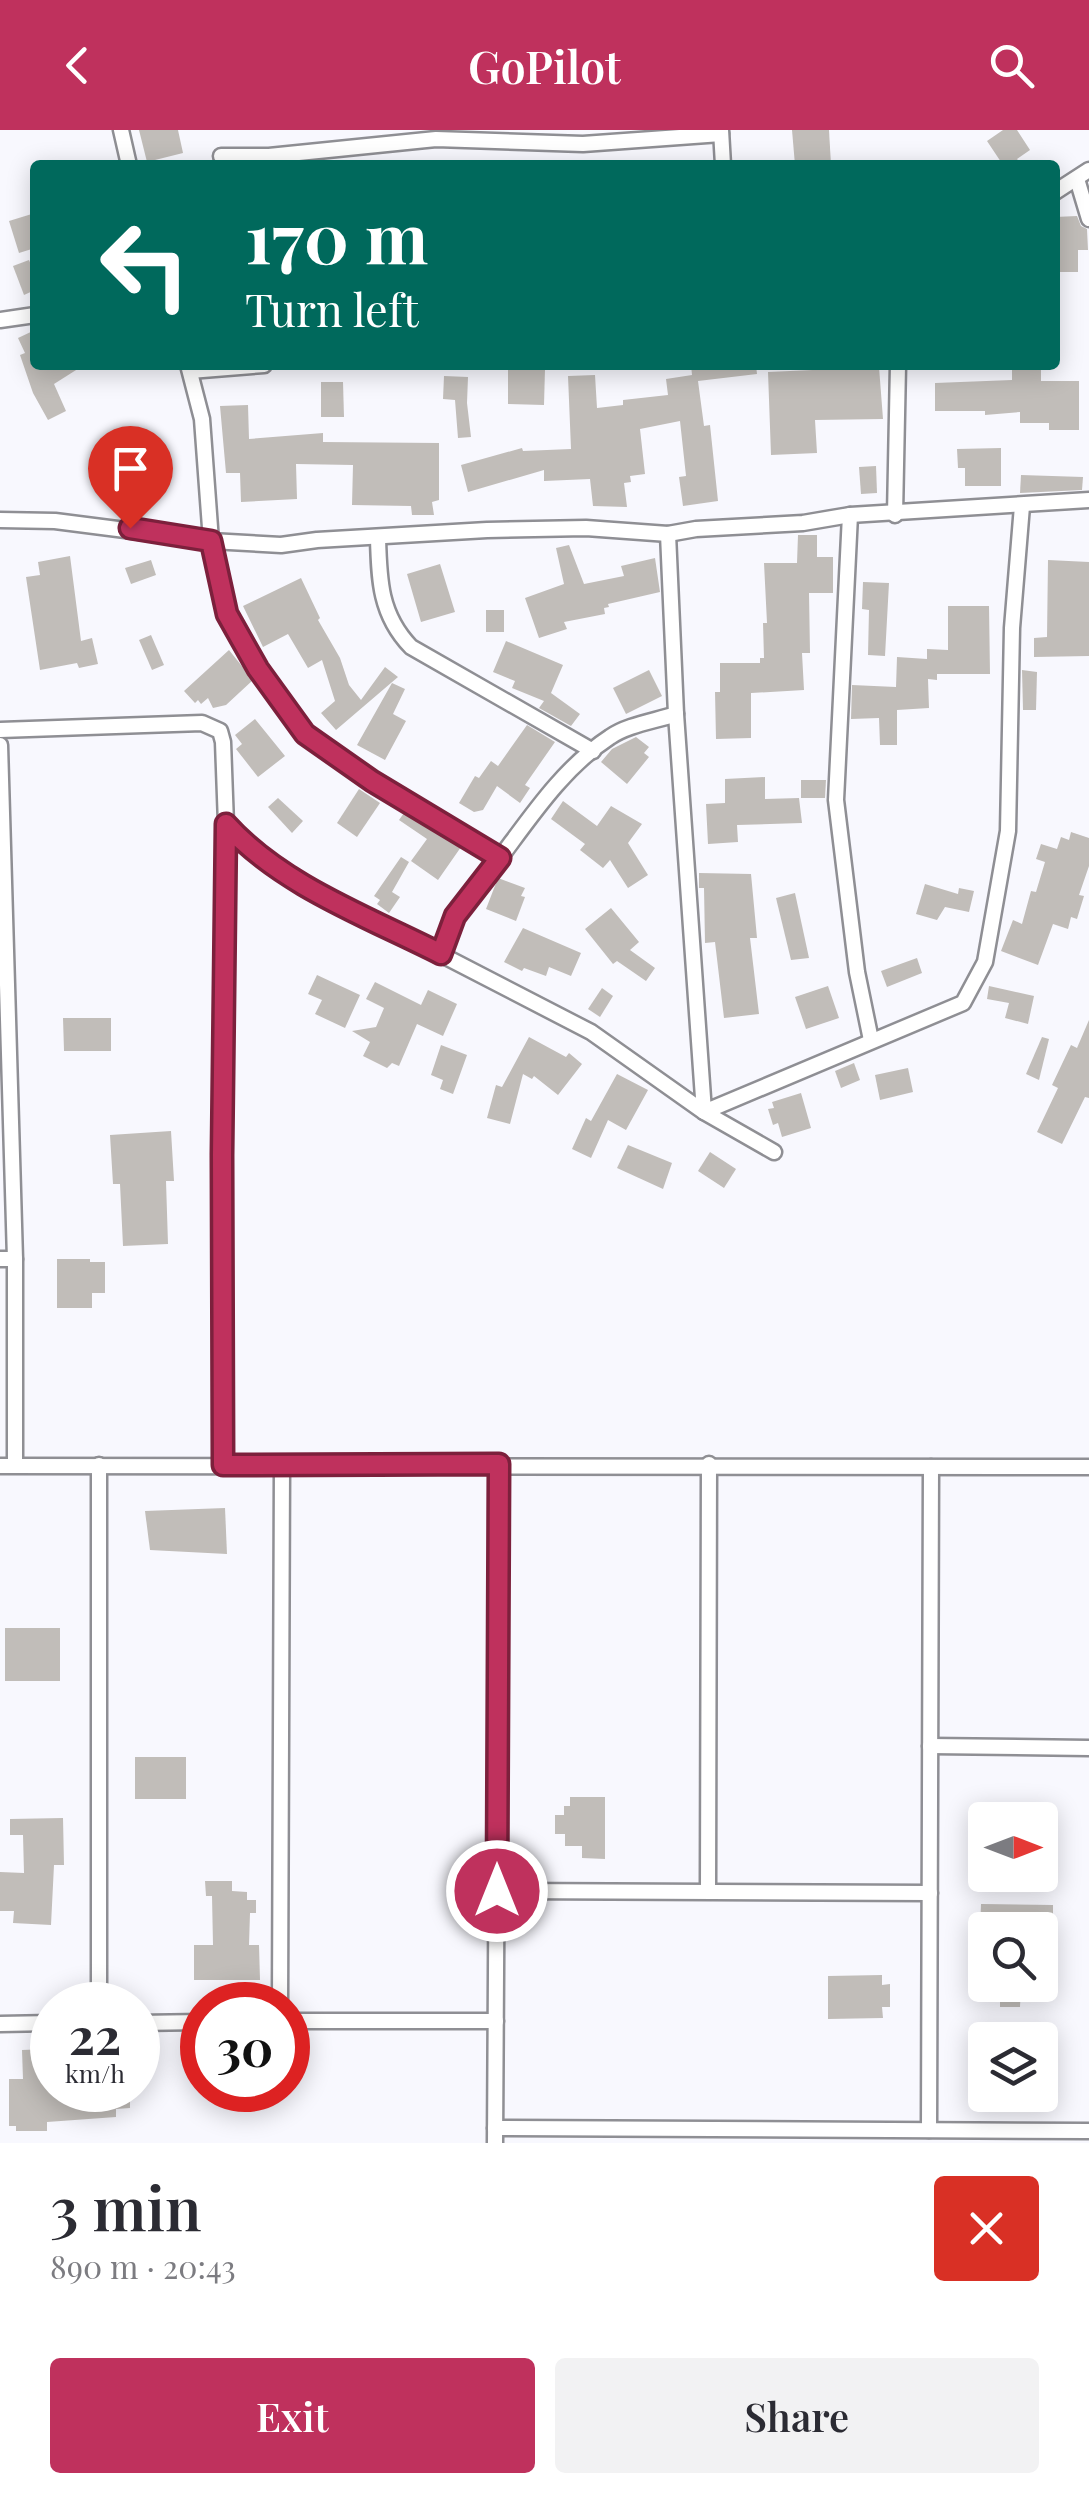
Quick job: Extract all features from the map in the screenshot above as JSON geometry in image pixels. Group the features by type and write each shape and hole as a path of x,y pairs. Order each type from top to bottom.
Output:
{"street":[{"path":"121,130 129,160"},
{"path":"221,156 269,156 436,139 583,144 721,132 723,160"},
{"path":"1060,189 1083,175 1089,218"},
{"path":"0,320 30,316"},
{"path":"189,370 205,437 211,541 227,614 258,669 305,734 372,781 500,858"},
{"path":"895,514 898,370"},
{"path":"0,520 55,521 281,546 586,528 668,534 803,523 850,515 1089,500"},
{"path":"704,1112 963,1003 985,962 1008,831 1012,628 1022,506"},
{"path":"850,515 836,800 859,986 871,1040"},
{"path":"668,534 676,714 704,1112"},
{"path":"378,538 383,604 402,638 593,751"},
{"path":"441,954 455,916 544,799 612,735 676,714"},
{"path":"0,730 212,725 220,731 226,824 222,1024 223,1465"},
{"path":"0,745 8,1466 1089,1467"},
{"path":"226,824 287,875 591,1032 704,1112 774,1152"},
{"path":"499,1464 495,2136 929,2130 1030,2137 1089,2130"},
{"path":"708,1891 709,1464"},
{"path":"280,1982 282,1465"},
{"path":"99,1466 99,1982"},
{"path":"929,2130 931,1468"},
{"path":"930,1746 1089,1748"},
{"path":"497,1891 930,1894"},
{"path":"310,2022 496,2021"},
{"path":"0,2024 30,2023"}],"building":[{"path":"139,130 178,130 183,153 146,160"},
{"path":"792,130 829,130 831,160 795,160"},
{"path":"1003,130 1017,130 1030,150 1018,160 1000,160 987,141"},
{"path":"30,215 30,250 19,253 9,221"},
{"path":"1077,216 1087,229 1088,250 1078,250 1078,272 1060,272 1060,217"},
{"path":"29,260 30,292 24,295 13,266"},
{"path":"30,332 30,370 76,370 54,384 66,411 48,420 33,393 18,338"},
{"path":"508,370 545,370 544,405 508,404"},
{"path":"692,370 757,370 757,374 698,381 704,426 710,425 718,501 683,506 679,477 686,476 680,421 640,429 645,474 630,476 631,482 624,483 627,507 593,506 590,479 544,481 544,470 468,492 461,465 522,448 571,449 568,376 595,375 597,408 623,405 623,400 668,395 666,379 692,375"},
{"path":"879,370 883,419 815,420 817,453 771,455 768,372"},
{"path":"1012,370 1041,370 1041,381 1079,381 1079,430 1049,430 1049,423 1020,423 1020,412 985,415 985,411 935,411 935,383 1012,380"},
{"path":"444,376 468,377 471,437 458,438 455,400 443,399"},
{"path":"321,382 343,382 344,417 321,417"},
{"path":"248,405 249,439 323,433 323,442 439,443 439,500 432,502 434,515 412,515 411,506 352,505 353,465 296,464 297,499 241,502 240,473 226,473 220,406"},
{"path":"1001,448 1001,486 965,486 965,468 958,468 957,449"},
{"path":"876,466 877,493 861,494 859,467"},
{"path":"1021,475 1083,477 1082,490 1020,493"},
{"path":"798,535 817,535 817,557 833,557 833,593 809,593 810,653 802,653 804,690 751,693 751,738 716,739 715,692 720,692 720,663 760,663 760,658 764,658 764,563 797,563"},
{"path":"569,545 584,584 624,576 621,566 655,558 660,592 608,604 605,614 564,622 567,629 539,638 525,598 564,584 556,548"},
{"path":"70,556 81,641 92,638 98,664 79,668 77,663 40,670 26,577 40,575 38,562"},
{"path":"151,560 156,575 131,584 125,568"},
{"path":"1048,560 1089,562 1089,656 1034,657 1034,638 1047,637"},
{"path":"440,564 455,612 421,622 407,574"},
{"path":"301,578 349,685 361,700 385,667 398,677 336,730 321,713 335,701 322,660 308,668 288,634 263,647 243,606"},
{"path":"863,582 889,583 885,656 868,655 869,610 862,609"},
{"path":"948,606 989,606 990,674 937,674 937,680 928,679 929,708 897,710 897,745 880,745 879,718 851,719 852,685 896,687 897,657 927,659 927,649 948,650"},
{"path":"486,610 504,610 504,632 486,632"},
{"path":"151,635 164,665 152,670 139,640"},
{"path":"506,641 563,665 551,693 580,714 571,726 539,708 544,701 512,688 515,681 493,672"},
{"path":"229,650 253,680 226,705 213,708 208,698 201,704 198,700 195,703 184,691"},
{"path":"649,670 662,696 626,714 613,688"},
{"path":"1022,670 1037,672 1036,710 1023,710"},
{"path":"392,683 405,689 393,714 406,721 385,760 357,745"},
{"path":"255,719 285,756 258,777 236,749 242,744 235,735"},
{"path":"527,725 555,742 525,785 530,788 520,803 497,786 483,810 474,812 459,803 475,776 479,778 491,761 498,766"},
{"path":"636,737 649,747 644,753 649,757 627,784 601,762 612,749"},
{"path":"765,777 765,799 799,798 802,823 737,825 738,842 708,844 706,804 725,803 725,779"},
{"path":"801,780 826,780 825,798 801,798"},
{"path":"359,789 380,803 357,837 337,823"},
{"path":"278,798 303,821 292,833 268,807"},
{"path":"563,801 597,826 611,806 642,824 628,843 648,875 628,888 610,860 603,868 580,850 585,844 551,819"},
{"path":"404,813 461,847 438,880 411,861 427,839 399,820"},
{"path":"1071,832 1089,838 1089,866 1079,895 1084,896 1077,919 1071,917 1068,929 1053,924 1038,965 1001,951 1013,920 1022,924 1031,891 1036,892 1045,862 1036,859 1041,844 1057,849 1061,837 1069,840"},
{"path":"401,857 409,862 392,892 400,897 389,913 377,904 380,900 374,896"},
{"path":"699,873 751,874 757,938 750,938 759,1014 724,1018 715,942 705,943 704,888 699,888"},
{"path":"498,878 525,888 516,921 486,909"},
{"path":"925,884 958,894 959,888 974,891 969,912 945,907 937,920 916,914"},
{"path":"795,893 809,958 791,960 776,898"},
{"path":"611,908 639,942 630,950 655,968 646,981 617,961 613,964 585,929"},
{"path":"523,928 581,953 571,976 549,967 546,976 524,968 522,971 504,962"},
{"path":"917,958 922,973 887,987 881,971"},
{"path":"317,975 360,995 345,1028 315,1014 322,1000 308,994"},
{"path":"375,982 421,1005 428,990 457,1004 443,1036 417,1024 399,1066 392,1063 387,1068 363,1056 370,1042 352,1031 376,1027 384,1008 366,999"},
{"path":"828,986 839,1018 806,1029 795,997"},
{"path":"989,986 1034,996 1028,1024 1005,1018 1009,1003 987,999"},
{"path":"602,988 613,996 600,1017 588,1009"},
{"path":"63,1018 111,1018 111,1051 64,1051"},
{"path":"1089,1020 1089,1098 1085,1097 1062,1144 1037,1132 1058,1088 1052,1085 1071,1045 1077,1048"},
{"path":"529,1037 566,1057 569,1053 582,1064 558,1095 534,1076 532,1079 523,1074 510,1124 487,1118 496,1085 502,1087"},
{"path":"1042,1037 1049,1039 1039,1080 1026,1074"},
{"path":"441,1045 467,1055 453,1094 440,1089 443,1080 431,1075"},
{"path":"854,1063 860,1080 841,1088 835,1071"},
{"path":"908,1068 913,1092 880,1100 875,1075"},
{"path":"617,1074 648,1090 626,1130 608,1120 591,1158 572,1149 586,1118 591,1121"},
{"path":"801,1093 811,1128 782,1137 768,1109 774,1108 772,1102"},
{"path":"171,1131 174,1181 166,1181 168,1244 123,1246 120,1184 113,1184 110,1135"},
{"path":"628,1145 672,1163 663,1189 617,1168"},
{"path":"710,1152 736,1169 724,1188 698,1171"},
{"path":"57,1259 105,1262 105,1293 92,1293 92,1308 57,1308"},
{"path":"225,1508 227,1554 150,1550 145,1511"},
{"path":"5,1628 60,1628 60,1681 5,1681"},
{"path":"135,1757 186,1757 186,1799 135,1799"},
{"path":"570,1797 605,1797 605,1859 582,1858 582,1846 565,1846 565,1834 555,1834 555,1815 564,1815"},
{"path":"63,1818 64,1865 54,1865 51,1925 13,1923 14,1911 0,1911 0,1872 24,1873 23,1835 10,1835 10,1819"},
{"path":"205,1881 232,1881 232,1891 247,1892 247,1900 256,1900 256,1913 250,1913 249,1945 259,1945 260,1980 194,1980 194,1945 213,1945 212,1896 206,1896"},
{"path":"981,1904 1053,1905 1053,1912 981,1912"},
{"path":"882,1975 882,1985 890,1984 890,2007 882,2007 883,2018 828,2019 828,1976"},
{"path":"1000,2002 1020,2002 1020,2007 1000,2007"},
{"path":"22,2050 30,2050 30,2112 116,2112 116,2117 47,2122 47,2131 16,2131 16,2126 9,2126 9,2079 23,2079"}],"route":[{"path":"130,528 211,541 227,614 258,669 305,734 372,781 500,858 455,916 441,954 287,875 226,824 221,1305 223,1465 499,1464 497,1891"}]}
